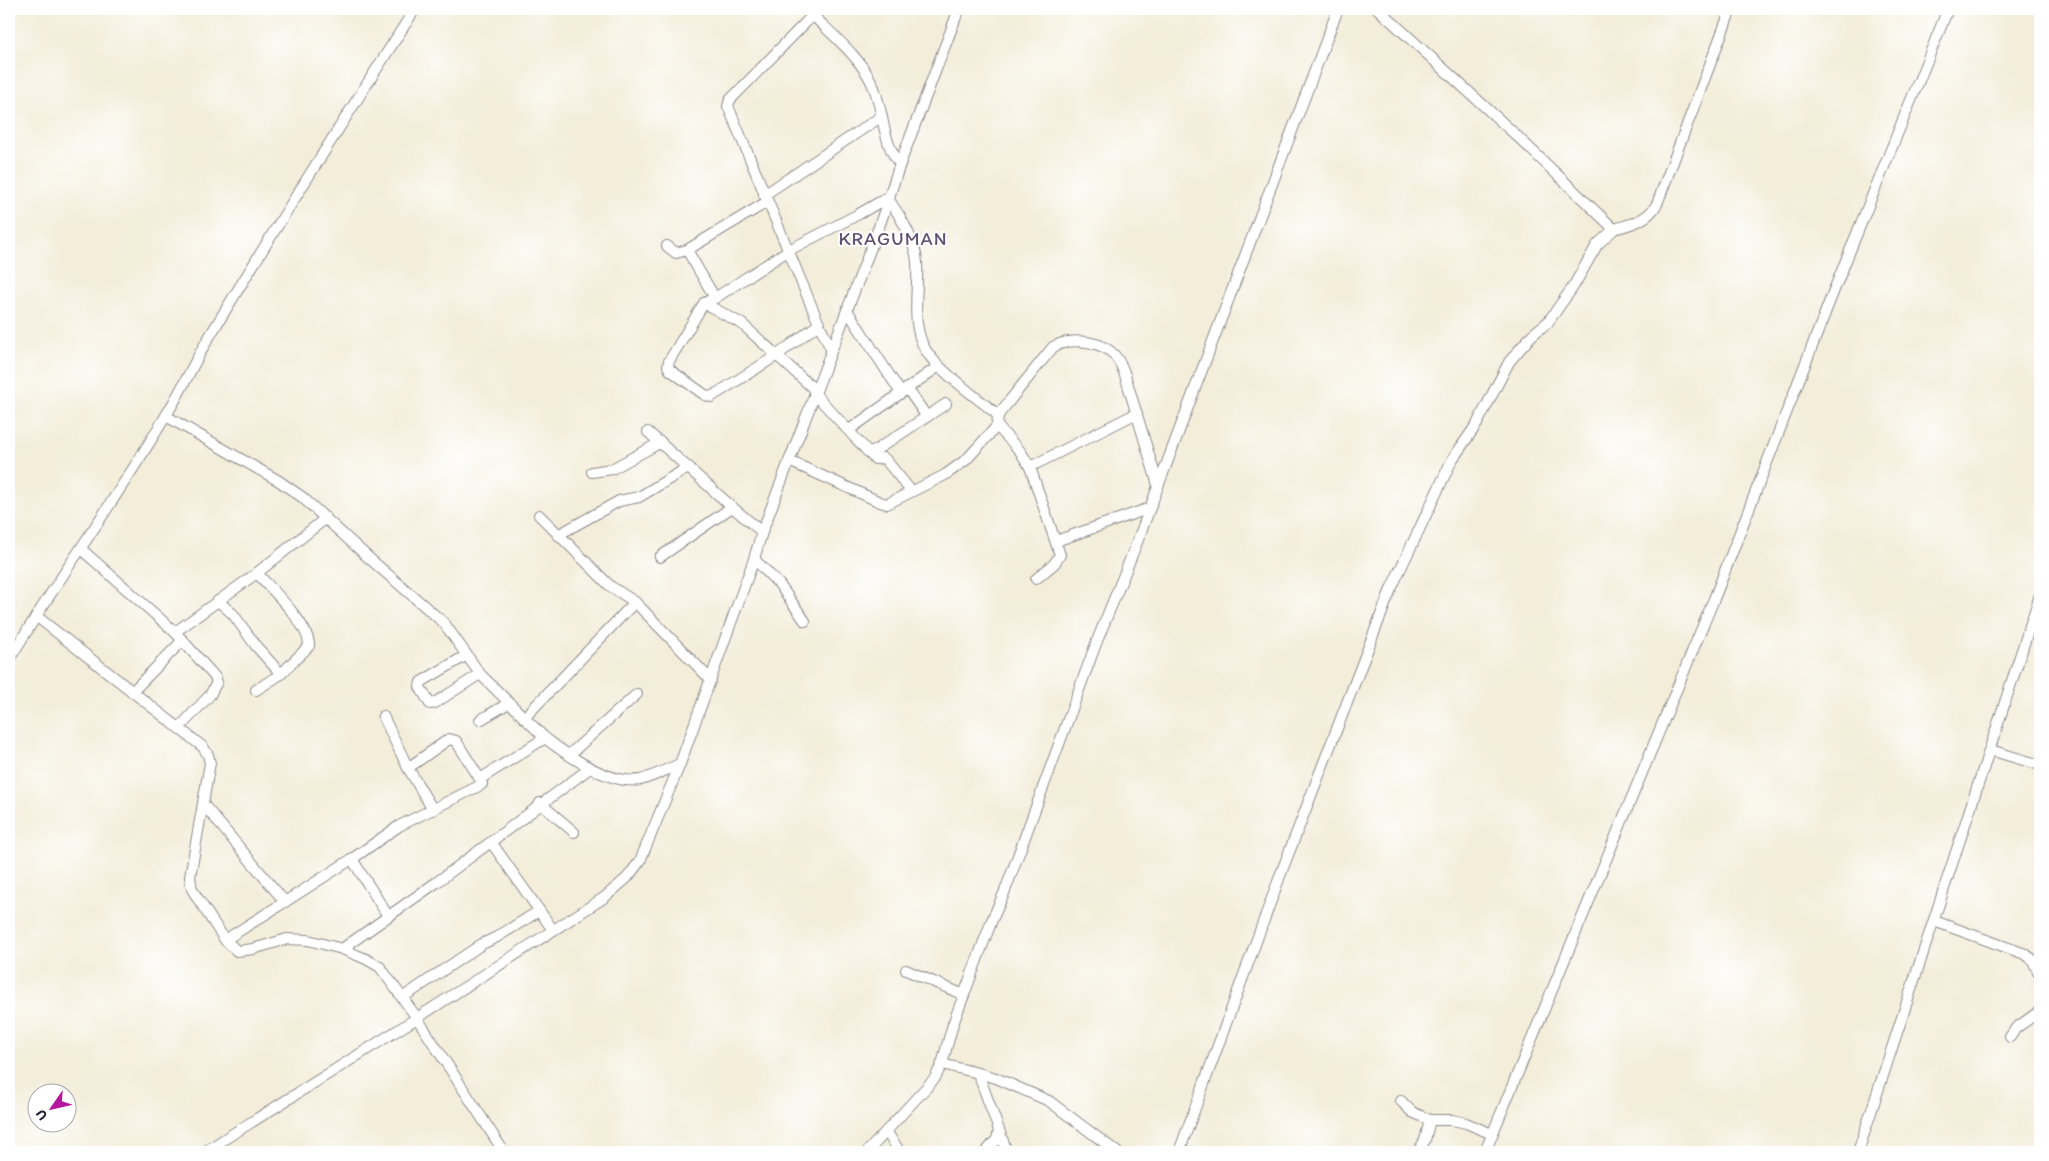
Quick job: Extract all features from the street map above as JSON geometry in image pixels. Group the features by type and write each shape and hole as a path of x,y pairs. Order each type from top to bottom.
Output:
{"street":[{"path":"9,660 166,416 206,341 318,158 415,9"},
{"path":"204,1152 553,930 617,887 640,861 680,764 762,532 960,9"},
{"path":"867,1152 935,1078 942,1064 953,1024 1338,9"},
{"path":"1378,9 1518,137 1614,229"},
{"path":"1179,1152 1283,868 1395,581 1452,460 1477,424 1509,362 1532,335 1548,322 1573,287 1597,245 1614,229 1641,220 1652,213 1731,9"},
{"path":"1485,1152 1714,599 1834,290 1948,9"},
{"path":"831,350 818,324 728,106 730,100 810,12 861,64 872,83 893,153 900,164"},
{"path":"667,246 676,252 687,250 766,198 882,116"},
{"path":"818,324 776,356 711,397 704,395 670,370 668,366 669,361 704,302 716,298 789,250 889,198"},
{"path":"889,198 906,229 917,260 916,319 925,349 939,366 998,421 1030,467 1060,555 1059,559 1036,578"},
{"path":"687,250 716,298"},
{"path":"704,302 742,324 814,392 875,459 885,459 911,491"},
{"path":"847,310 904,390 927,417"},
{"path":"789,461 887,504 946,475 966,460 998,421 1053,347 1062,342 1075,342 1094,344 1111,352 1120,362 1158,486"},
{"path":"849,430 939,366"},
{"path":"870,454 946,404"},
{"path":"1030,467 1137,413"},
{"path":"166,416 279,481 326,518 444,623 480,674 545,738 590,768 610,775 639,780 680,764"},
{"path":"648,432 762,532"},
{"path":"592,472 612,469 661,442"},
{"path":"558,535 618,501 639,497 689,467"},
{"path":"660,557 732,507"},
{"path":"1056,541 1150,508"},
{"path":"539,515 610,586 635,602 711,680"},
{"path":"175,632 257,574 326,518"},
{"path":"81,549 175,632 217,682 210,694 179,728"},
{"path":"754,559 779,584 805,621"},
{"path":"256,690 282,674 309,646 309,640 294,616 257,574"},
{"path":"1858,1152 2040,594"},
{"path":"218,602 233,614 256,646 282,674"},
{"path":"524,718 635,602"},
{"path":"36,616 203,747 208,755 210,763 190,877 192,889 225,940 233,948 241,952 287,939 308,940 342,949 380,967 417,1018 504,1152"},
{"path":"132,692 183,640"},
{"path":"467,655 421,682 420,687 430,704 480,674"},
{"path":"570,754 637,694"},
{"path":"480,720 509,703"},
{"path":"383,716 408,768 433,810"},
{"path":"480,779 545,738"},
{"path":"225,940 352,859 399,826 482,784 456,741 452,739 449,739 408,768"},
{"path":"1990,750 2040,765"},
{"path":"342,949 492,842 540,803 590,768"},
{"path":"540,803 574,832"},
{"path":"203,804 285,902"},
{"path":"492,842 553,930"},
{"path":"352,859 388,916"},
{"path":"402,998 482,944 539,911"},
{"path":"1934,922 2025,954 2032,959 2040,974"},
{"path":"906,970 964,995"},
{"path":"2010,1037 2016,1028 2040,1011"},
{"path":"942,1064 996,1078 1049,1101 1061,1108 1117,1152"},
{"path":"978,1073 1007,1152"},
{"path":"1401,1101 1412,1112 1430,1120 1452,1120 1466,1123 1492,1134"},
{"path":"1418,1152 1425,1140 1430,1120"},
{"path":"986,1152 997,1139 999,1129"},
{"path":"886,1131 900,1152"}],"district":[{"name":"KRAGUMAN","path":"893,238"}]}
